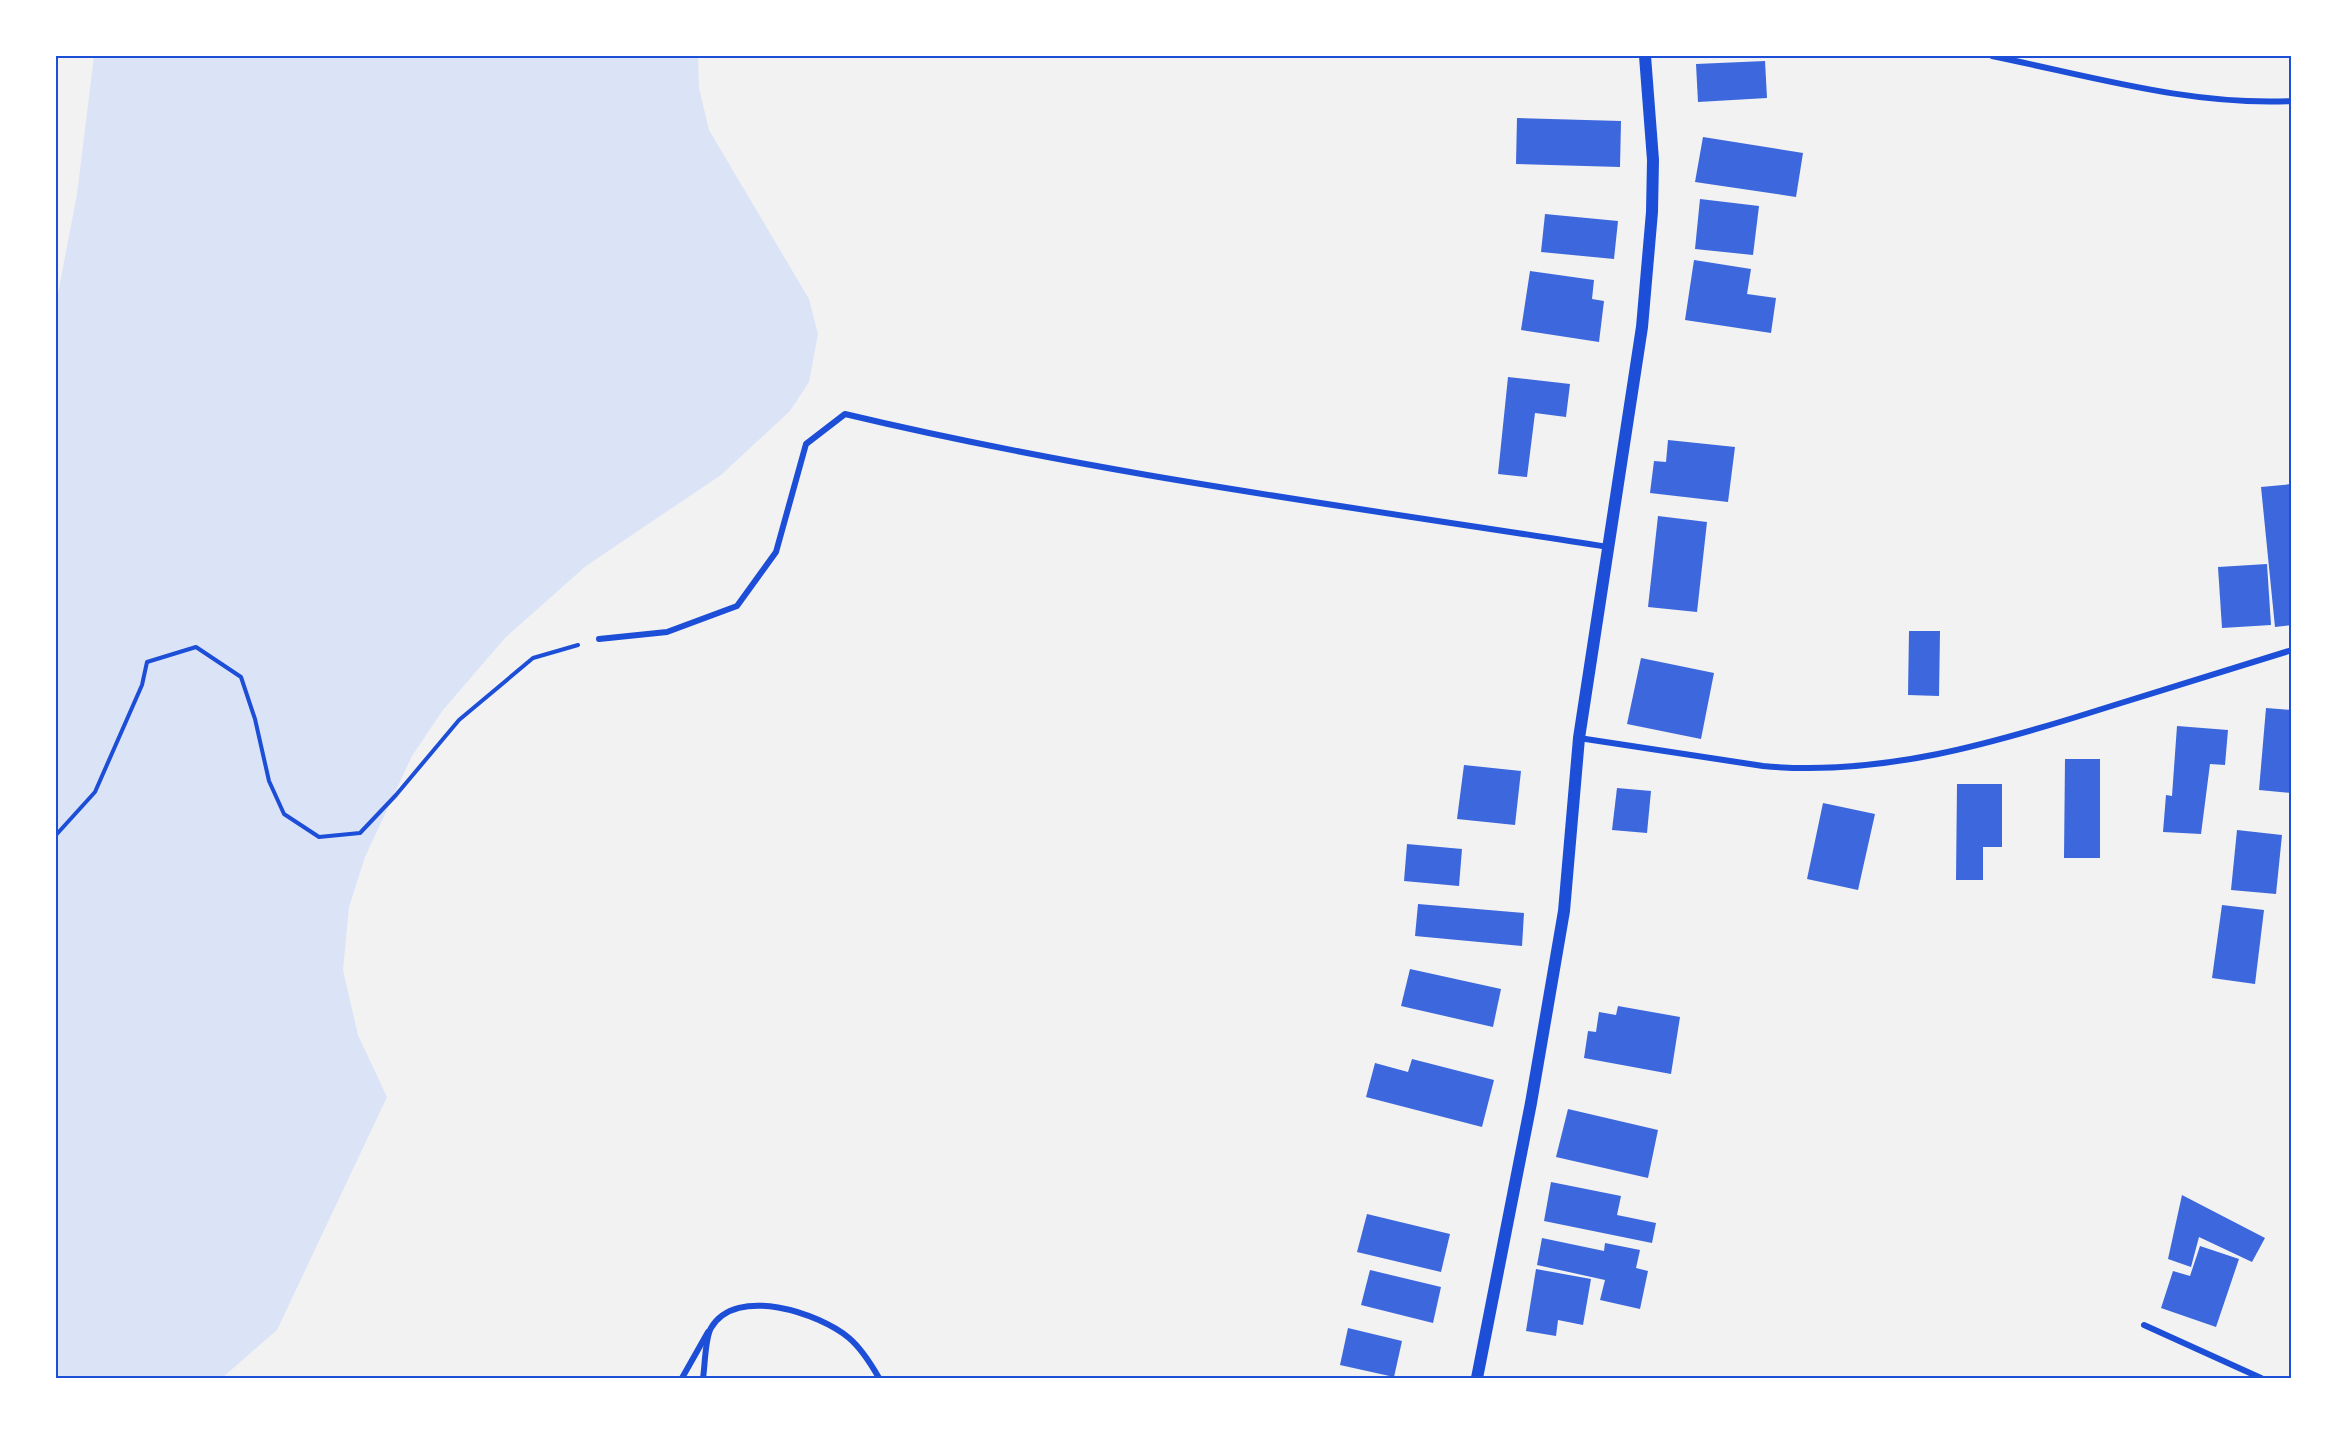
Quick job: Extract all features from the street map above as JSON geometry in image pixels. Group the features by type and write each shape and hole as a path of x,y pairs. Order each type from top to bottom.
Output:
{"main road":[{"path":"1477,1378 1531,1103 1564,911 1579,738 1642,327 1649,258 1653,160 1645,56"}],"street":[{"path":"1992,56 2204,99 2292,101"},
{"path":"599,639 667,632 737,606 776,552 806,444 845,414 915,431 1089,465 1608,547"},
{"path":"1579,738 1793,769 1873,766 2010,737 2292,650"},
{"path":"682,1378 710,1329 725,1312 743,1308 772,1307 802,1312 826,1322 850,1339 870,1362 879,1378"},
{"path":"2144,1325 2261,1378"},
{"path":"703,1378 710,1329"}],"path":[{"path":"56,835 95,792 142,685 147,662 196,647 241,677 255,719 269,781 284,814 319,837 360,833 396,795 459,720 533,658 599,639"}],"shaded area":[{"path":"94,56 698,56 699,88 709,130 809,299 818,334 809,382 790,411 721,475 586,566 505,638 443,710 412,756 365,857 349,907 343,970 358,1035 387,1097 277,1330 222,1378 56,1378 56,304 77,194"}],"building":[{"path":"1765,61 1767,98 1698,102 1696,64"},
{"path":"1517,118 1621,121 1620,167 1516,164"},
{"path":"1703,137 1803,153 1796,197 1695,182"},
{"path":"1700,199 1759,206 1753,255 1695,249"},
{"path":"1545,214 1618,221 1614,259 1541,252"},
{"path":"1694,260 1751,269 1747,294 1776,298 1771,333 1685,320"},
{"path":"1530,271 1594,280 1592,299 1604,301 1599,342 1521,330"},
{"path":"1508,377 1570,384 1566,417 1535,413 1527,477 1498,474"},
{"path":"1668,440 1735,447 1728,502 1650,493 1654,461 1666,462"},
{"path":"2292,484 2292,625 2275,627 2261,487"},
{"path":"1658,516 1707,522 1697,612 1648,607"},
{"path":"2267,564 2271,625 2222,628 2218,567"},
{"path":"1909,631 1940,631 1939,696 1908,695"},
{"path":"1641,658 1714,673 1701,739 1627,724"},
{"path":"2266,708 2292,710 2292,793 2259,790"},
{"path":"2177,726 2228,730 2225,765 2210,764 2201,834 2163,832 2166,795 2172,796"},
{"path":"2065,759 2100,759 2100,858 2064,858"},
{"path":"1464,765 1521,771 1515,825 1457,819"},
{"path":"1957,784 2002,784 2002,847 1983,847 1983,880 1956,880"},
{"path":"1617,788 1651,791 1647,833 1612,830"},
{"path":"1823,803 1875,814 1858,890 1807,879"},
{"path":"2237,830 2282,835 2276,894 2231,890"},
{"path":"1407,844 1462,849 1459,886 1404,881"},
{"path":"1418,904 1524,913 1522,946 1415,936"},
{"path":"2222,905 2264,910 2255,984 2212,978"},
{"path":"1410,969 1501,989 1493,1027 1401,1006"},
{"path":"1618,1006 1680,1017 1671,1074 1584,1058 1588,1031 1596,1032 1599,1012 1616,1015"},
{"path":"1412,1059 1494,1080 1482,1127 1366,1097 1375,1063 1408,1072"},
{"path":"1568,1109 1658,1130 1648,1178 1556,1157"},
{"path":"1551,1182 1621,1196 1617,1215 1656,1223 1652,1243 1544,1221"},
{"path":"2182,1195 2265,1238 2252,1262 2199,1237 2191,1267 2168,1259"},
{"path":"1367,1214 1450,1234 1441,1272 1357,1252"},
{"path":"1542,1238 1604,1251 1605,1243 1640,1250 1636,1268 1648,1271 1640,1309 1600,1300 1605,1280 1537,1265"},
{"path":"2200,1246 2239,1259 2216,1327 2161,1308 2173,1271 2190,1276"},
{"path":"1536,1269 1591,1279 1583,1325 1558,1320 1556,1336 1526,1331"},
{"path":"1370,1270 1441,1287 1433,1323 1361,1305"},
{"path":"1348,1328 1402,1341 1394,1377 1340,1365"}]}
